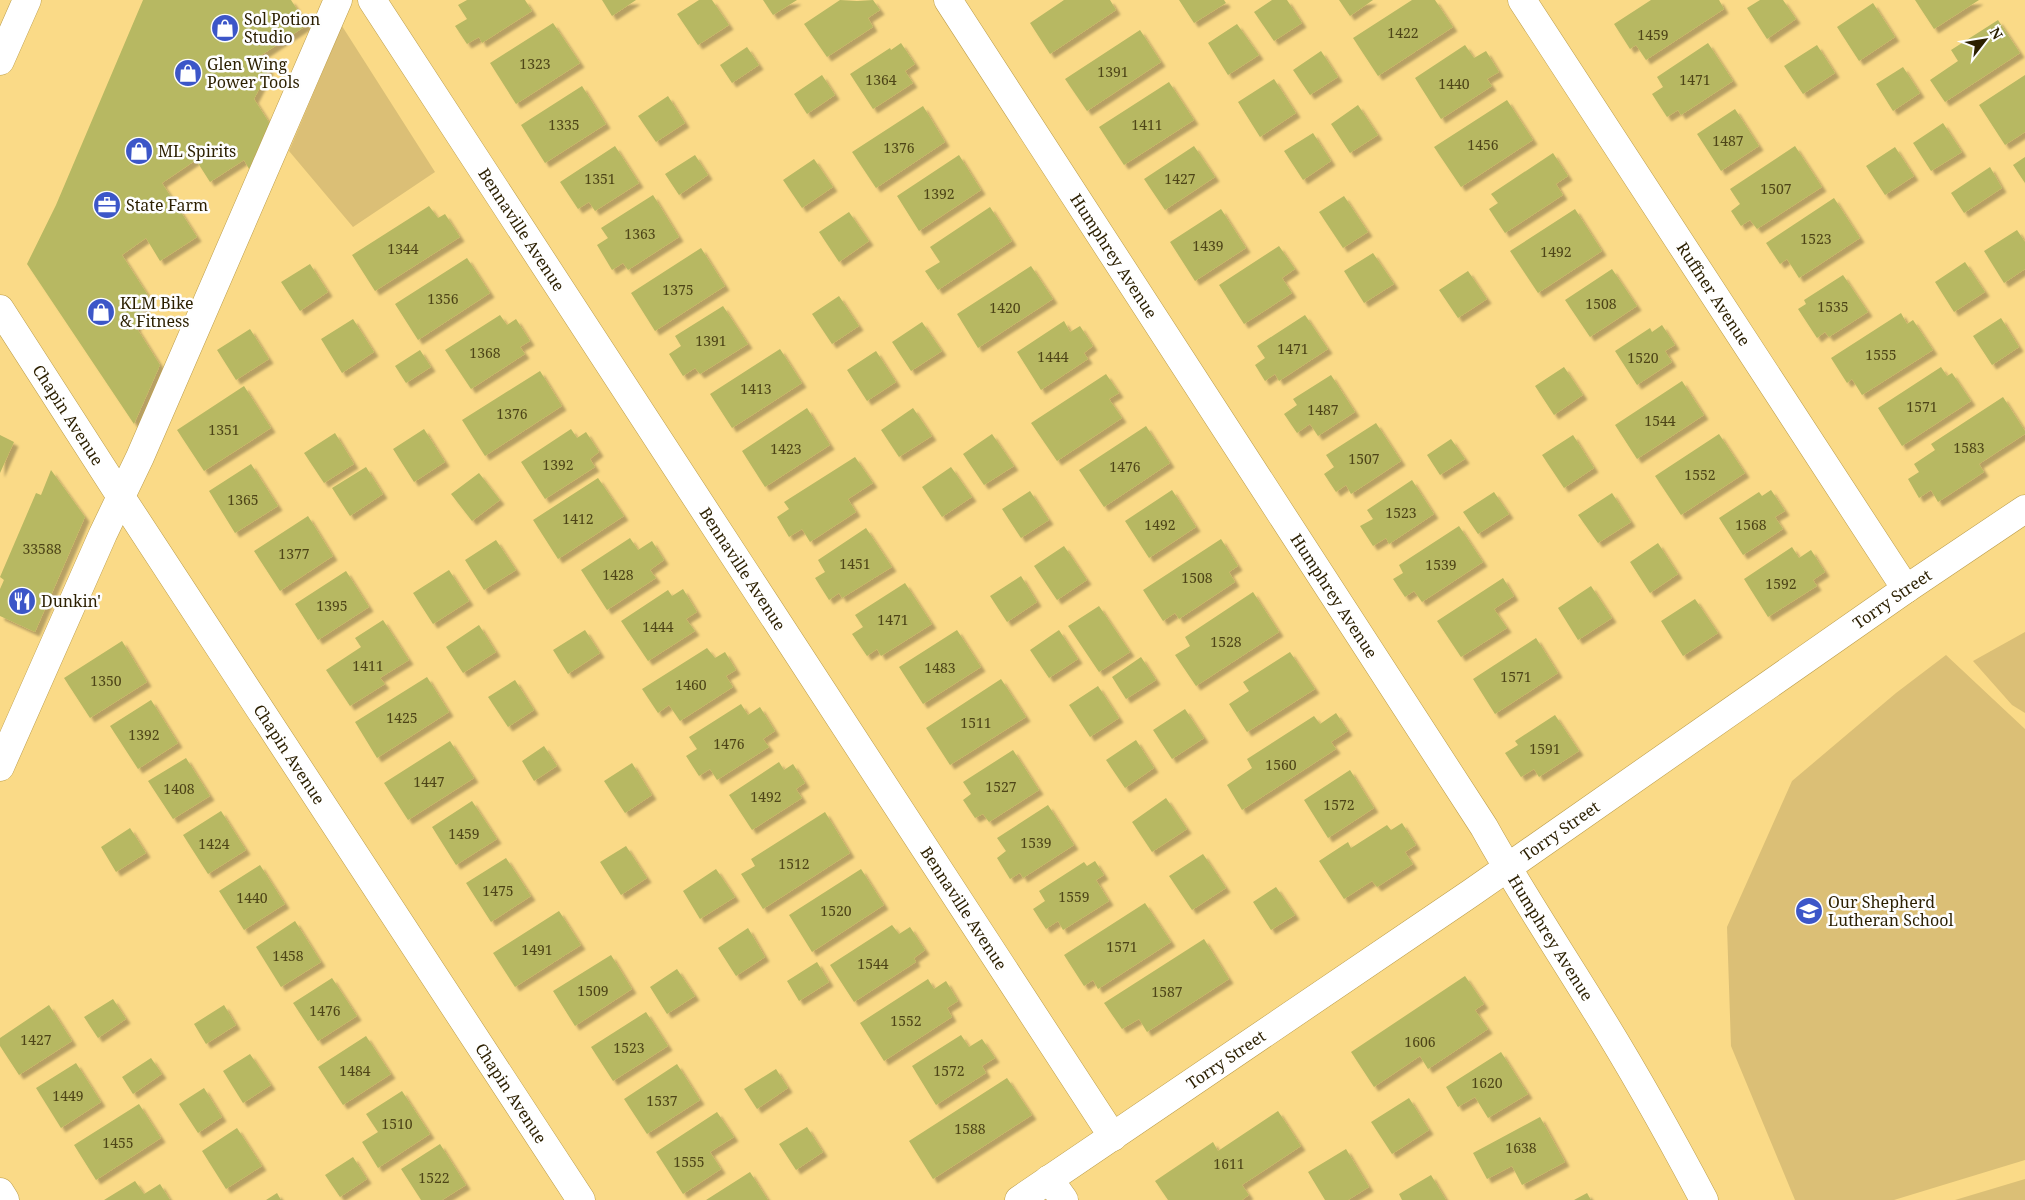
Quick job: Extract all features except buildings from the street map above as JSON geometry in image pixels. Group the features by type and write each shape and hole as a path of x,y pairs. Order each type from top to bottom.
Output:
{"street":[{"path":"0,61 26,0"},
{"path":"0,767 148,439 338,0"},
{"name":"Bennaville Avenue","path":"372,0 1113,1137"},
{"name":"Humphrey Avenue","path":"948,0 1473,810 1597,1012 1670,1137 1704,1200"},
{"name":"Ruffner Avenue","path":"1522,0 1906,589"},
{"name":"Chapin Avenue","path":"0,309 581,1200"},
{"name":"Torry Street","path":"1019,1200 1057,1190 1113,1137 1507,868 1906,589 2025,509"},
{"path":"0,1192 5,1200"}],"shaded area":[{"path":"342,26 435,172 353,227 289,151"},
{"path":"2025,632 2025,713 2012,705 1973,661"},
{"name":"Our Shepherd Lutheran School","path":"1946,655 2025,729 2025,1160 1894,1200 1795,1200 1731,1046 1727,927 1792,781 1896,693"},
{"path":"2025,1179 2025,1200 1955,1200"}],"place":[{"name":"Sol Potion Studio","path":"225,28"},
{"name":"Glen Wing Power Tools","path":"188,73"},
{"name":"ML Spirits","path":"139,151"},
{"name":"State Farm","path":"107,205"},
{"name":"KLM Bike & Fitness","path":"101,312"},
{"name":"Dunkin'","path":"22,601"},
{"name":"Our Shepherd Lutheran School","path":"1809,911"}]}
